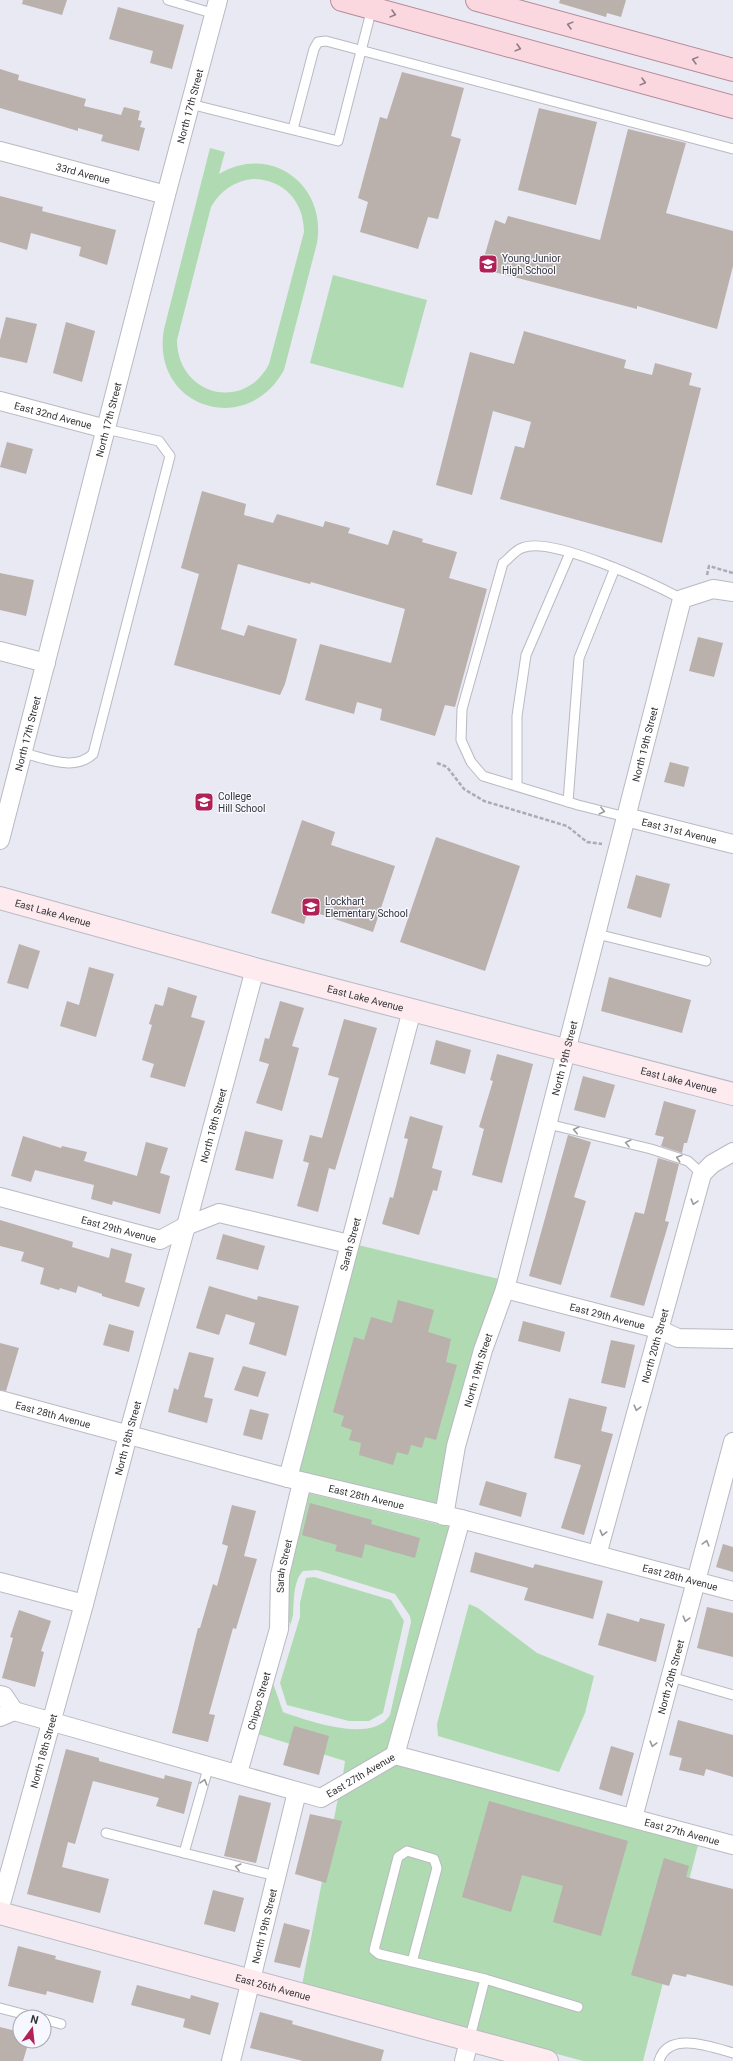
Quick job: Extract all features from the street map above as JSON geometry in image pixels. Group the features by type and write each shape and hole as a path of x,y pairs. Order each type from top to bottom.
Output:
{"main road":[{"path":"342,0 733,107"},
{"path":"477,0 524,6 733,70"}],"street":[{"name":"North 17th Street","path":"0,840 166,195 217,7"},
{"name":"33rd Avenue","path":"0,151 166,195"},
{"name":"East 32nd Avenue","path":"0,401 106,429"},
{"path":"682,598 713,589 733,592"},
{"name":"North 19th Street","path":"395,1755 452,1518 456,1446 483,1350 505,1289 682,598"},
{"path":"0,651 46,663"},
{"name":"East 31st Avenue","path":"626,817 733,844"},
{"name":"East Lake Avenue","path":"0,898 255,969 733,1094"},
{"name":"North 18th Street","path":"0,1907 52,1722 128,1435 255,969"},
{"name":"Sarah Street","path":"279,1629 280,1575 295,1480 349,1244 412,1010"},
{"path":"702,1174 712,1164 733,1152"},
{"name":"North 20th Street","path":"598,1555 658,1329 702,1174"},
{"name":"East 29th Avenue","path":"0,1197 160,1240 186,1226 219,1213 349,1244"},
{"name":"East 29th Avenue","path":"505,1289 658,1329 678,1338 733,1339"},
{"name":"East 28th Avenue","path":"0,1400 295,1480 452,1518 733,1591"},
{"name":"North 20th Street","path":"633,1818 733,1442"},
{"path":"0,1582 84,1604"},
{"name":"Chipco Street","path":"238,1773 279,1629"},
{"name":"East 27th Avenue","path":"0,1695 4,1696 7,1714 52,1722 238,1773 296,1792 321,1798 395,1755 733,1845"},
{"name":"North 19th Street","path":"231,2061 296,1792"},
{"name":"East 26th Avenue","path":"0,1913 250,1981 466,2051 547,2061"}],"lane":[{"path":"168,0 217,7"},
{"path":"190,104 338,141 372,8"},
{"path":"293,130 314,49 318,42 326,41 733,149"},
{"path":"22,753 72,764 85,762 93,754 95,747 170,456 159,441 106,429"},
{"path":"626,817 578,805 483,776 471,762 461,740 462,709 503,563 522,547 549,546 634,574 682,598"},
{"path":"517,786 517,716 526,655 570,553"},
{"path":"568,802 579,658 616,568"},
{"path":"596,934 706,961"},
{"path":"548,1124 674,1156 688,1161 702,1174"},
{"path":"671,1677 733,1695"},
{"path":"184,1854 209,1765"},
{"path":"106,1833 184,1854 276,1876"},
{"path":"412,1962 437,1868 434,1859 407,1851 398,1857 374,1950 379,1954 412,1962 485,1979 578,2007"},
{"path":"466,2051 485,1979"},
{"path":"0,2008 12,2011"},
{"path":"52,2021 61,2024"},
{"path":"659,2061 660,2056 668,2049 685,2042 705,2045 733,2053"}],"path":[{"path":"437,763 447,767 464,789 484,801 567,826 587,842 599,845 606,842"}],"green space":[{"path":"210,148 225,152 219,174 239,166 258,164 275,167 291,175 304,188 313,203 318,222 317,243 284,370 267,391 247,404 226,408 204,405 186,394 172,378 164,356 164,329","holes":["246,180 264,180 274,183 290,194 300,211 304,232 269,364 258,379 244,389 229,392 214,391 200,385 188,374 180,359 177,340 211,207 219,196 228,188"]},
{"path":"333,275 427,300 403,388 310,363"},
{"path":"358,1245 499,1279 437,1505 298,1471"},
{"path":"308,1493 450,1527 388,1749 343,1775 345,1761 258,1734 285,1638 273,1683 283,1712 323,1725 355,1729 370,1728 382,1724 390,1715 411,1622 410,1616 395,1594 317,1570 303,1571 297,1580 293,1615 287,1634 290,1623 288,1622 288,1576"},
{"path":"314,1577 391,1600 404,1621 383,1713 369,1721 349,1721 287,1705 280,1683 300,1617 300,1603 306,1578"},
{"path":"469,1604 478,1608 537,1653 594,1676 585,1713 559,1772 438,1736 437,1724"},
{"path":"396,1765 698,1845 643,2061 583,2061 302,1985 338,1798"}],"building":[{"path":"23,0 67,0 62,15 22,4"},
{"path":"560,0 626,0 621,17 607,13 606,17 559,3"},
{"path":"118,7 184,25 172,69 150,63 153,51 109,39"},
{"path":"0,69 19,75 18,80 86,99 84,106 121,115 124,107 140,111 138,120 142,121 140,127 145,128 139,151 101,141 103,135 78,128 78,131 0,108"},
{"path":"402,72 464,88 451,136 461,139 438,219 428,217 418,249 360,232 368,202 358,198 380,117 387,119"},
{"path":"539,108 597,122 576,205 518,190"},
{"path":"628,129 686,143 666,213 733,231 733,266 717,329 637,306 637,309 494,272 496,264 483,261 495,220 505,224 508,216 600,240"},
{"path":"0,196 43,207 42,211 116,230 107,265 79,256 81,247 31,233 27,250 0,242"},
{"path":"6,317 37,324 27,363 0,357 0,340"},
{"path":"66,322 95,331 82,382 53,373"},
{"path":"524,331 626,360 624,368 652,375 655,363 692,373 689,385 701,388 662,543 500,499 515,446 524,448 531,422 493,411 472,495 436,485 470,352 514,364"},
{"path":"7,442 33,449 26,474 0,467"},
{"path":"202,491 246,504 244,515 273,523 277,514 323,527 325,521 350,528 348,533 388,545 393,530 423,539 422,542 457,552 449,578 487,589 455,707 445,705 435,736 380,720 382,709 357,702 354,714 305,700 320,644 391,663 405,609 311,582 310,584 238,564 221,629 244,636 248,625 297,639 285,684 280,695 174,665 199,574 181,568"},
{"path":"0,573 34,580 26,616 0,610"},
{"path":"698,637 723,643 714,677 689,671"},
{"path":"670,762 689,767 684,787 664,782"},
{"path":"302,820 335,832 331,845 395,866 373,932 308,910 304,924 271,913"},
{"path":"436,837 520,866 485,971 400,942"},
{"path":"636,875 670,884 661,918 627,908"},
{"path":"19,944 40,951 28,989 7,983"},
{"path":"89,967 114,974 96,1037 60,1026 67,1001 79,1005"},
{"path":"609,977 691,1000 682,1033 601,1011"},
{"path":"168,987 197,996 191,1017 205,1021 185,1087 150,1077 154,1064 142,1060 152,1025 149,1024 155,1004 163,1006"},
{"path":"280,1001 304,1008 292,1046 299,1048 282,1111 256,1103 269,1064 259,1061 265,1038 269,1039"},
{"path":"344,1019 377,1028 335,1170 329,1168 318,1212 297,1206 309,1163 303,1161 310,1135 322,1138 339,1078 328,1075"},
{"path":"436,1040 471,1050 465,1074 430,1064"},
{"path":"497,1054 533,1064 502,1183 472,1175 484,1129 479,1127 493,1081 490,1080"},
{"path":"583,1076 615,1085 605,1118 574,1110"},
{"path":"664,1101 696,1110 687,1143 684,1143 682,1153 661,1146 664,1137 655,1135"},
{"path":"410,1116 443,1126 432,1168 442,1171 437,1191 433,1190 419,1235 382,1224 390,1197 393,1198 408,1139 404,1138"},
{"path":"245,1131 283,1140 273,1179 235,1170"},
{"path":"568,1135 591,1142 574,1197 586,1201 561,1285 529,1276"},
{"path":"23,1136 61,1148 62,1146 87,1152 84,1161 137,1176 146,1142 168,1148 160,1173 170,1176 160,1214 113,1201 112,1205 91,1199 94,1185 35,1170 31,1182 11,1176"},
{"path":"658,1158 679,1164 665,1221 669,1222 644,1306 610,1297 635,1212 644,1214"},
{"path":"0,1220 73,1242 72,1247 109,1258 111,1248 132,1254 125,1282 145,1288 139,1307 102,1296 102,1294 78,1286 76,1293 60,1288 59,1290 40,1284 44,1268 21,1261 24,1252 0,1246"},
{"path":"223,1234 265,1246 258,1270 216,1259"},
{"path":"209,1286 257,1300 258,1296 299,1306 286,1356 249,1344 255,1323 226,1314 219,1335 196,1328"},
{"path":"398,1300 434,1310 428,1332 451,1339 446,1362 457,1365 436,1440 425,1437 422,1448 411,1445 408,1455 397,1452 393,1465 359,1455 361,1443 349,1440 352,1430 341,1426 344,1416 333,1412 354,1337 364,1340 371,1317 392,1323"},
{"path":"523,1321 565,1332 560,1352 518,1341"},
{"path":"109,1324 134,1331 129,1352 103,1345"},
{"path":"611,1340 635,1345 625,1388 601,1383"},
{"path":"0,1343 19,1348 6,1391 0,1390"},
{"path":"189,1352 214,1358 204,1397 213,1399 207,1423 168,1412 174,1388 178,1390"},
{"path":"243,1366 266,1372 258,1397 234,1390"},
{"path":"569,1398 607,1407 601,1431 613,1434 584,1535 561,1528 581,1465 554,1458"},
{"path":"250,1409 269,1414 262,1440 243,1435"},
{"path":"486,1481 527,1493 521,1517 479,1505"},
{"path":"310,1503 372,1520 371,1524 420,1538 415,1558 365,1544 362,1558 335,1551 337,1545 302,1535"},
{"path":"232,1505 256,1511 244,1556 257,1559 236,1629 233,1628 209,1714 215,1715 208,1742 172,1733 198,1628 200,1628 213,1584 217,1586 228,1546 222,1544"},
{"path":"723,1544 733,1547 733,1572 716,1567"},
{"path":"475,1552 533,1568 535,1564 603,1581 593,1619 524,1600 528,1588 470,1572"},
{"path":"707,1607 733,1613 733,1657 697,1648"},
{"path":"19,1610 51,1621 41,1651 44,1652 35,1687 2,1678 13,1638 10,1637"},
{"path":"607,1613 639,1622 640,1618 665,1624 656,1662 598,1645"},
{"path":"678,1720 733,1735 733,1777 706,1769 704,1776 679,1770 682,1758 669,1755"},
{"path":"294,1726 329,1736 319,1775 283,1765"},
{"path":"611,1746 634,1753 622,1796 599,1789"},
{"path":"66,1749 99,1758 99,1761 164,1779 165,1775 192,1782 184,1814 156,1806 159,1798 93,1781 75,1844 68,1842 62,1867 109,1879 100,1913 27,1894"},
{"path":"239,1795 271,1803 256,1863 224,1856"},
{"path":"489,1801 628,1841 601,1936 553,1922 563,1886 522,1875 511,1912 462,1897"},
{"path":"310,1814 342,1821 326,1883 295,1874"},
{"path":"664,1858 689,1866 686,1877 733,1889 733,1986 687,1974 686,1977 673,1974 669,1986 631,1975"},
{"path":"213,1890 244,1898 235,1932 204,1924"},
{"path":"284,1923 310,1930 300,1968 274,1962"},
{"path":"18,1946 56,1956 55,1959 101,1971 93,2003 47,1991 46,1995 8,1986"},
{"path":"137,1985 190,1999 191,1995 219,2003 210,2035 183,2027 185,2019 131,2005"},
{"path":"260,2012 293,2021 292,2024 384,2050 381,2061 303,2061 250,2048"},
{"path":"0,2027 12,2030 12,2049 27,2049 23,2061 0,2061"}],"place":[{"name":"Young Junior High School","path":"488,264"},
{"name":"College Hill School","path":"204,802"},
{"name":"Lockhart Elementary School","path":"311,907"}]}
